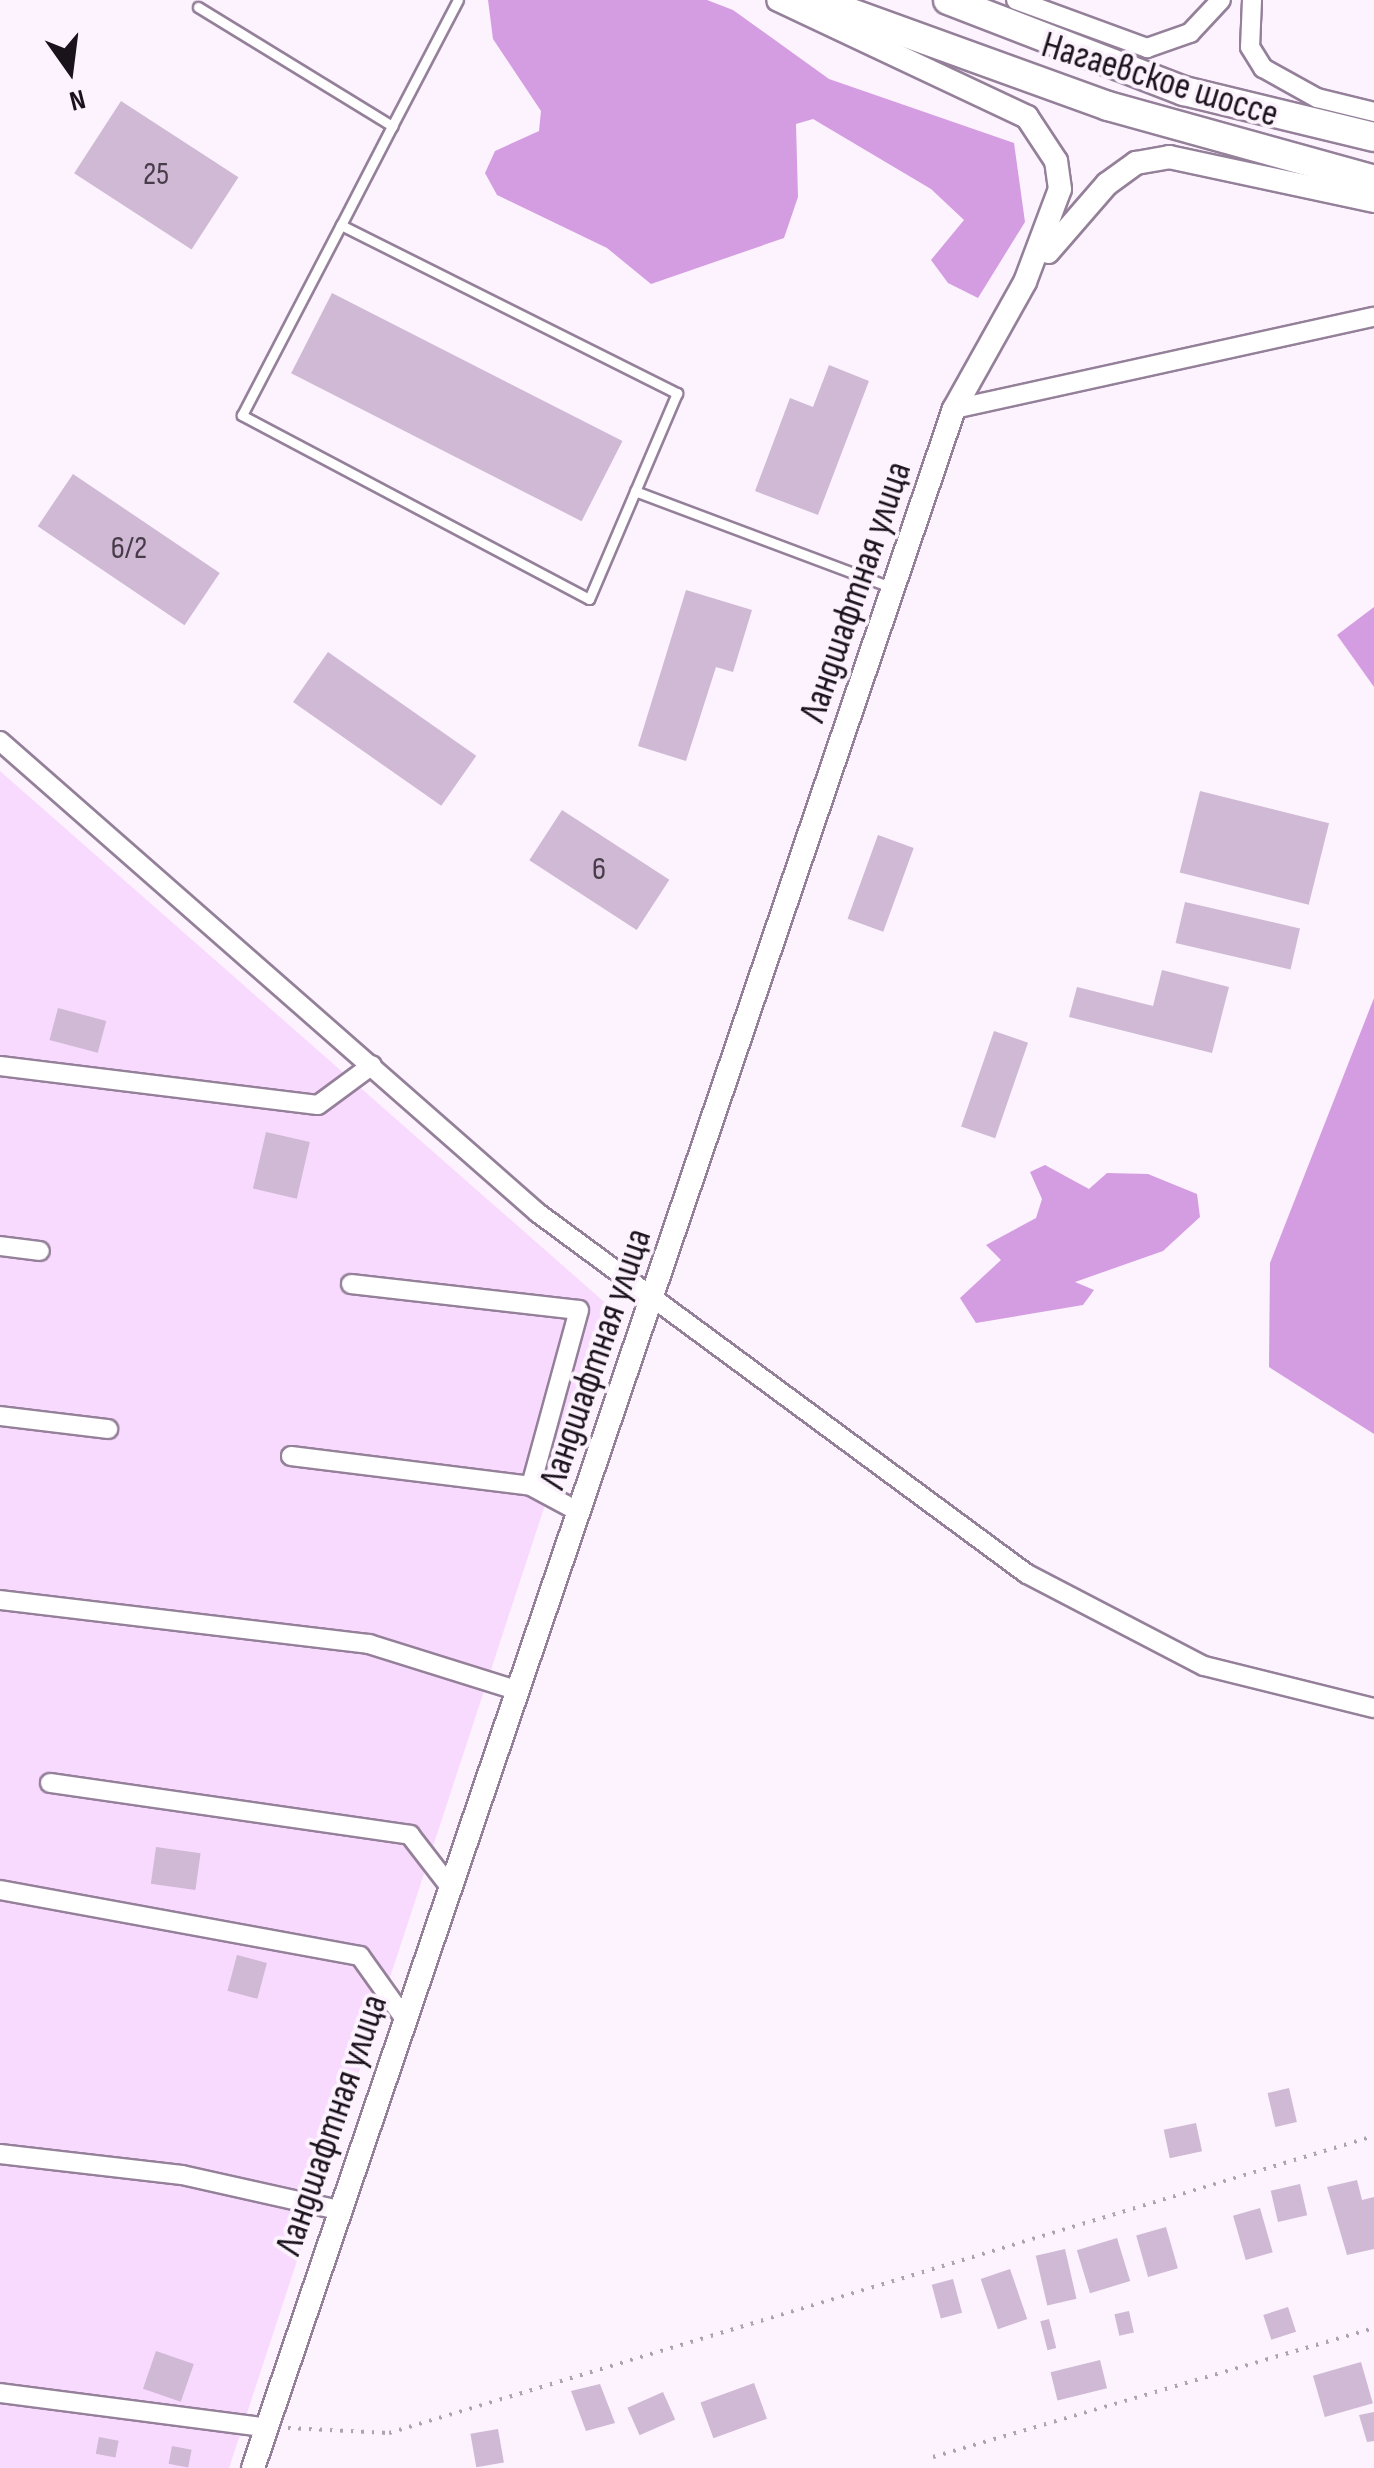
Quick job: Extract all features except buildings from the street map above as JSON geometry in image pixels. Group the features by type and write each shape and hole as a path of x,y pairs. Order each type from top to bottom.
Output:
{"main road":[{"name":"Нагаевское шоссе","path":"815,0 1108,106 1374,180"},
{"name":"Нагаевское шоссе","path":"948,0 1184,91 1374,136"}],"street":[{"path":"778,0 1027,117 1056,161 1060,189 1025,282"},
{"path":"1016,0 1147,48 1190,33 1221,0"},
{"path":"1252,0 1250,47 1263,68 1317,98 1374,112"},
{"path":"1025,282 1069,224 1136,164 1169,157 1374,201"},
{"name":"Ландшафтная улица","path":"253,2468 654,1303 954,409 1025,282"},
{"path":"954,409 1374,317"},
{"path":"0,741 372,1065 654,1303 1076,1604 1204,1666 1374,1708"},
{"path":"0,1066 318,1105 372,1065"},
{"path":"0,1246 40,1251"},
{"path":"351,1284 579,1310 531,1486"},
{"path":"0,1416 108,1429"},
{"path":"292,1456 531,1486 579,1512"},
{"path":"0,1600 369,1644 519,1692"},
{"path":"50,1783 410,1835 451,1888"},
{"path":"0,1890 360,1956 405,2020"},
{"path":"0,2154 182,2175 339,2210"},
{"path":"0,2393 268,2428"}],"lane":[{"path":"341,224 677,393 590,599 242,415 341,224 392,126 458,0"},
{"path":"198,8 392,126"},
{"path":"635,492 894,588"}],"path":[{"path":"268,2428 389,2433 1374,2136"},
{"path":"933,2457 1374,2328"}],"shaded area":[{"path":"488,0 707,0 733,10 829,79 1014,143 1025,222 978,298 948,283 931,260 964,220 931,189 813,119 796,124 798,197 784,238 651,284 607,248 497,195 485,173 495,151 539,131 541,111 493,39"},
{"path":"1374,607 1374,687 1337,635"},
{"path":"0,771 610,1307 229,2468 0,2468"},
{"path":"1374,998 1374,1434 1269,1367 1270,1263"},
{"path":"1045,1165 1089,1189 1107,1173 1148,1174 1197,1194 1200,1217 1163,1251 1075,1282 1094,1290 1083,1305 976,1323 960,1298 1001,1260 986,1245 1036,1218 1042,1199 1030,1172"}]}
